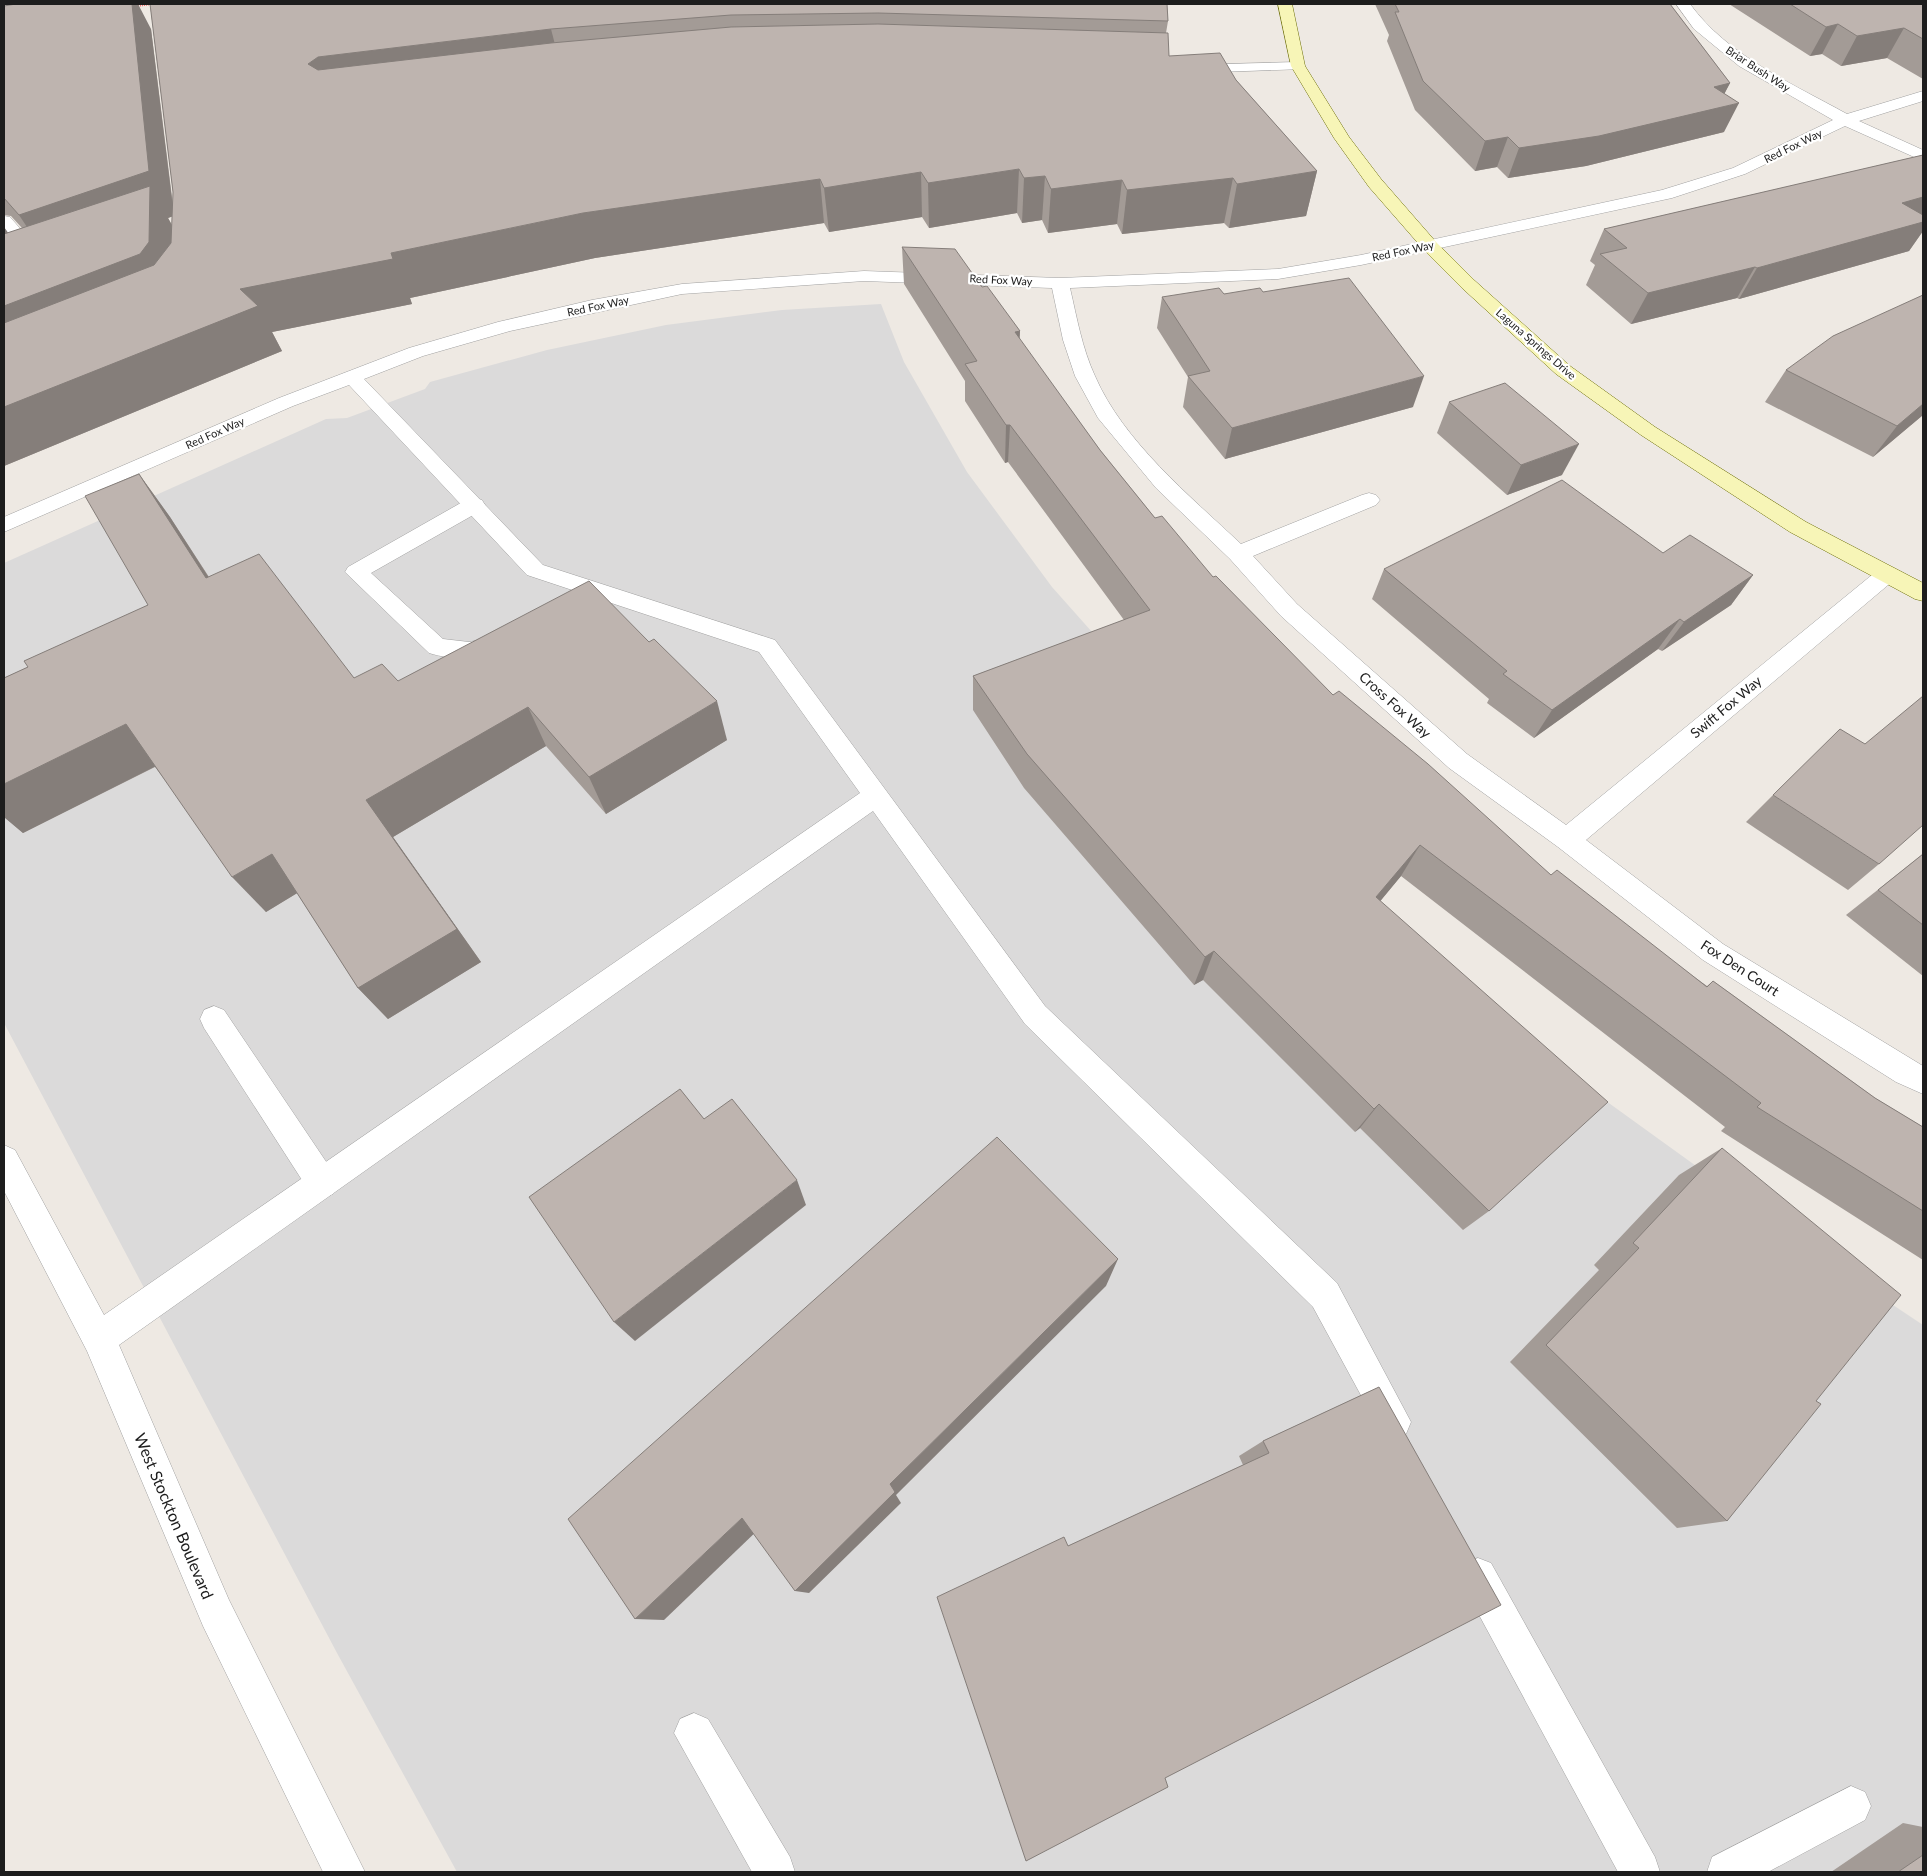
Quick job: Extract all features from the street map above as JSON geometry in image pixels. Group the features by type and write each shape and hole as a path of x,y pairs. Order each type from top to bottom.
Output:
{"street":[{"name":"Laguna Springs Drive","path":"1285,4 1298,66 1342,138 1375,183 1430,246 1475,290 1563,370 1648,431 1798,527 1923,593"},
{"name":"Briar Bush Way","path":"1682,4 1699,26 1744,63 1845,120 1923,156"},
{"path":"1173,70 1298,66"},
{"name":"Red Fox Way","path":"4,525 286,402 416,352 505,326 592,306 682,289 864,276 1060,283 1278,274 1430,246 1703,184 1772,157 1845,120 1923,96"},
{"path":"4,221 50,267 29,275"},
{"name":"Cross Fox Way","path":"1060,283 1072,340 1085,376 1106,414 1162,483 1238,554 1289,610 1394,705 1458,761 1567,840"},
{"path":"352,377 535,570 767,646 1036,1015 1325,1295 1406,1444"},
{"path":"1238,554 1369,500"},
{"path":"474,505 356,572 437,647 469,650 505,643 514,638"},
{"name":"Swift Fox Way","path":"1567,840 1886,575"},
{"path":"571,604 596,590"},
{"path":"99,1339 876,796"},
{"name":"Fox Den Court","path":"1567,840 1714,952 1906,1072 1923,1080"},
{"path":"214,1019 322,1183"},
{"name":"West Stockton Boulevard","path":"4,1160 99,1339 216,1613 344,1872"},
{"path":"1463,1549 1640,1872"},
{"path":"694,1733 776,1872"},
{"path":"1727,1872 1851,1806"}],"path":[{"path":"136,6 153,4"}],"shaded area":[{"path":"881,304 904,362 967,472 1052,587 1156,704 1545,1057 1836,1267 1923,1325 1923,1872 457,1872 337,1653 4,1023 4,563 326,419 347,418 425,389 430,382 547,350 666,325 782,310"}],"building":[{"path":"16,4 132,4 149,171 19,215 4,198 4,6"},
{"path":"150,4 1167,4 1168,21 878,13 731,15 551,29 318,57 308,64 318,70 551,43 731,27 878,24 1168,33 1169,56 1220,53 1236,80 1317,171 1237,184 1233,178 1127,190 1122,180 1051,189 1045,176 1024,178 1019,169 928,183 921,172 824,188 820,179 583,213 391,253 393,259 240,289 258,306 4,407 4,323 154,265 171,243 173,192"},
{"path":"1395,4 1670,4 1730,83 1714,87 1739,103 1599,136 1519,148 1508,137 1485,141 1423,81 1395,12 1399,12"},
{"path":"1790,4 1923,4 1923,39 1904,28 1857,36 1838,24 1826,27"},
{"path":"1923,155 1923,197 1902,203 1923,215 1923,222 1757,268 1648,293 1600,254 1627,248 1604,229"},
{"path":"150,186 149,242 140,254 4,306 4,234"},
{"path":"902,247 955,249 982,287 987,286 1020,331 1015,332 1100,450 1155,518 1162,516 1213,577 1216,576 1333,695 1339,691 1428,764 1551,875 1557,870 1707,987 1713,981 1875,1098 1923,1127 1923,1211 1757,1107 1761,1103 1420,845 1376,897 1608,1102 1489,1211 1379,1104 1374,1109 1214,951 1205,957 1027,754 973,676 1150,610 1010,425 1006,425 965,364 977,361"},
{"path":"1349,278 1424,376 1232,428 1188,376 1210,371 1162,297 1219,288 1224,294 1260,288 1263,292"},
{"path":"1923,295 1923,404 1897,426 1786,370 1833,336"},
{"path":"1505,383 1579,444 1521,465 1449,402"},
{"path":"139,474 206,578 259,554 354,678 382,664 398,681 589,581 649,642 654,639 717,701 589,777 528,707 366,800 457,929 358,988 272,854 232,877 126,724 4,784 4,678 28,667 24,661 148,605 85,496"},
{"path":"1562,480 1663,553 1690,535 1753,575 1684,622 1680,619 1552,710 1503,674 1507,671 1384,569"},
{"path":"1923,696 1923,825 1879,864 1773,795 1840,729 1865,744"},
{"path":"1923,854 1923,925 1878,890"},
{"path":"680,1089 704,1119 732,1099 797,1180 614,1322 529,1197"},
{"path":"997,1137 1118,1259 890,1484 895,1492 795,1591 742,1518 635,1619 568,1519"},
{"path":"1722,1148 1901,1295 1816,1401 1821,1404 1727,1521 1546,1345 1639,1248 1633,1243"},
{"path":"1379,1387 1501,1605 1165,1778 1168,1787 1026,1861 937,1597 1064,1537 1068,1546 1269,1453 1263,1441"},
{"path":"1923,1855 1923,1872 1898,1872"}]}
